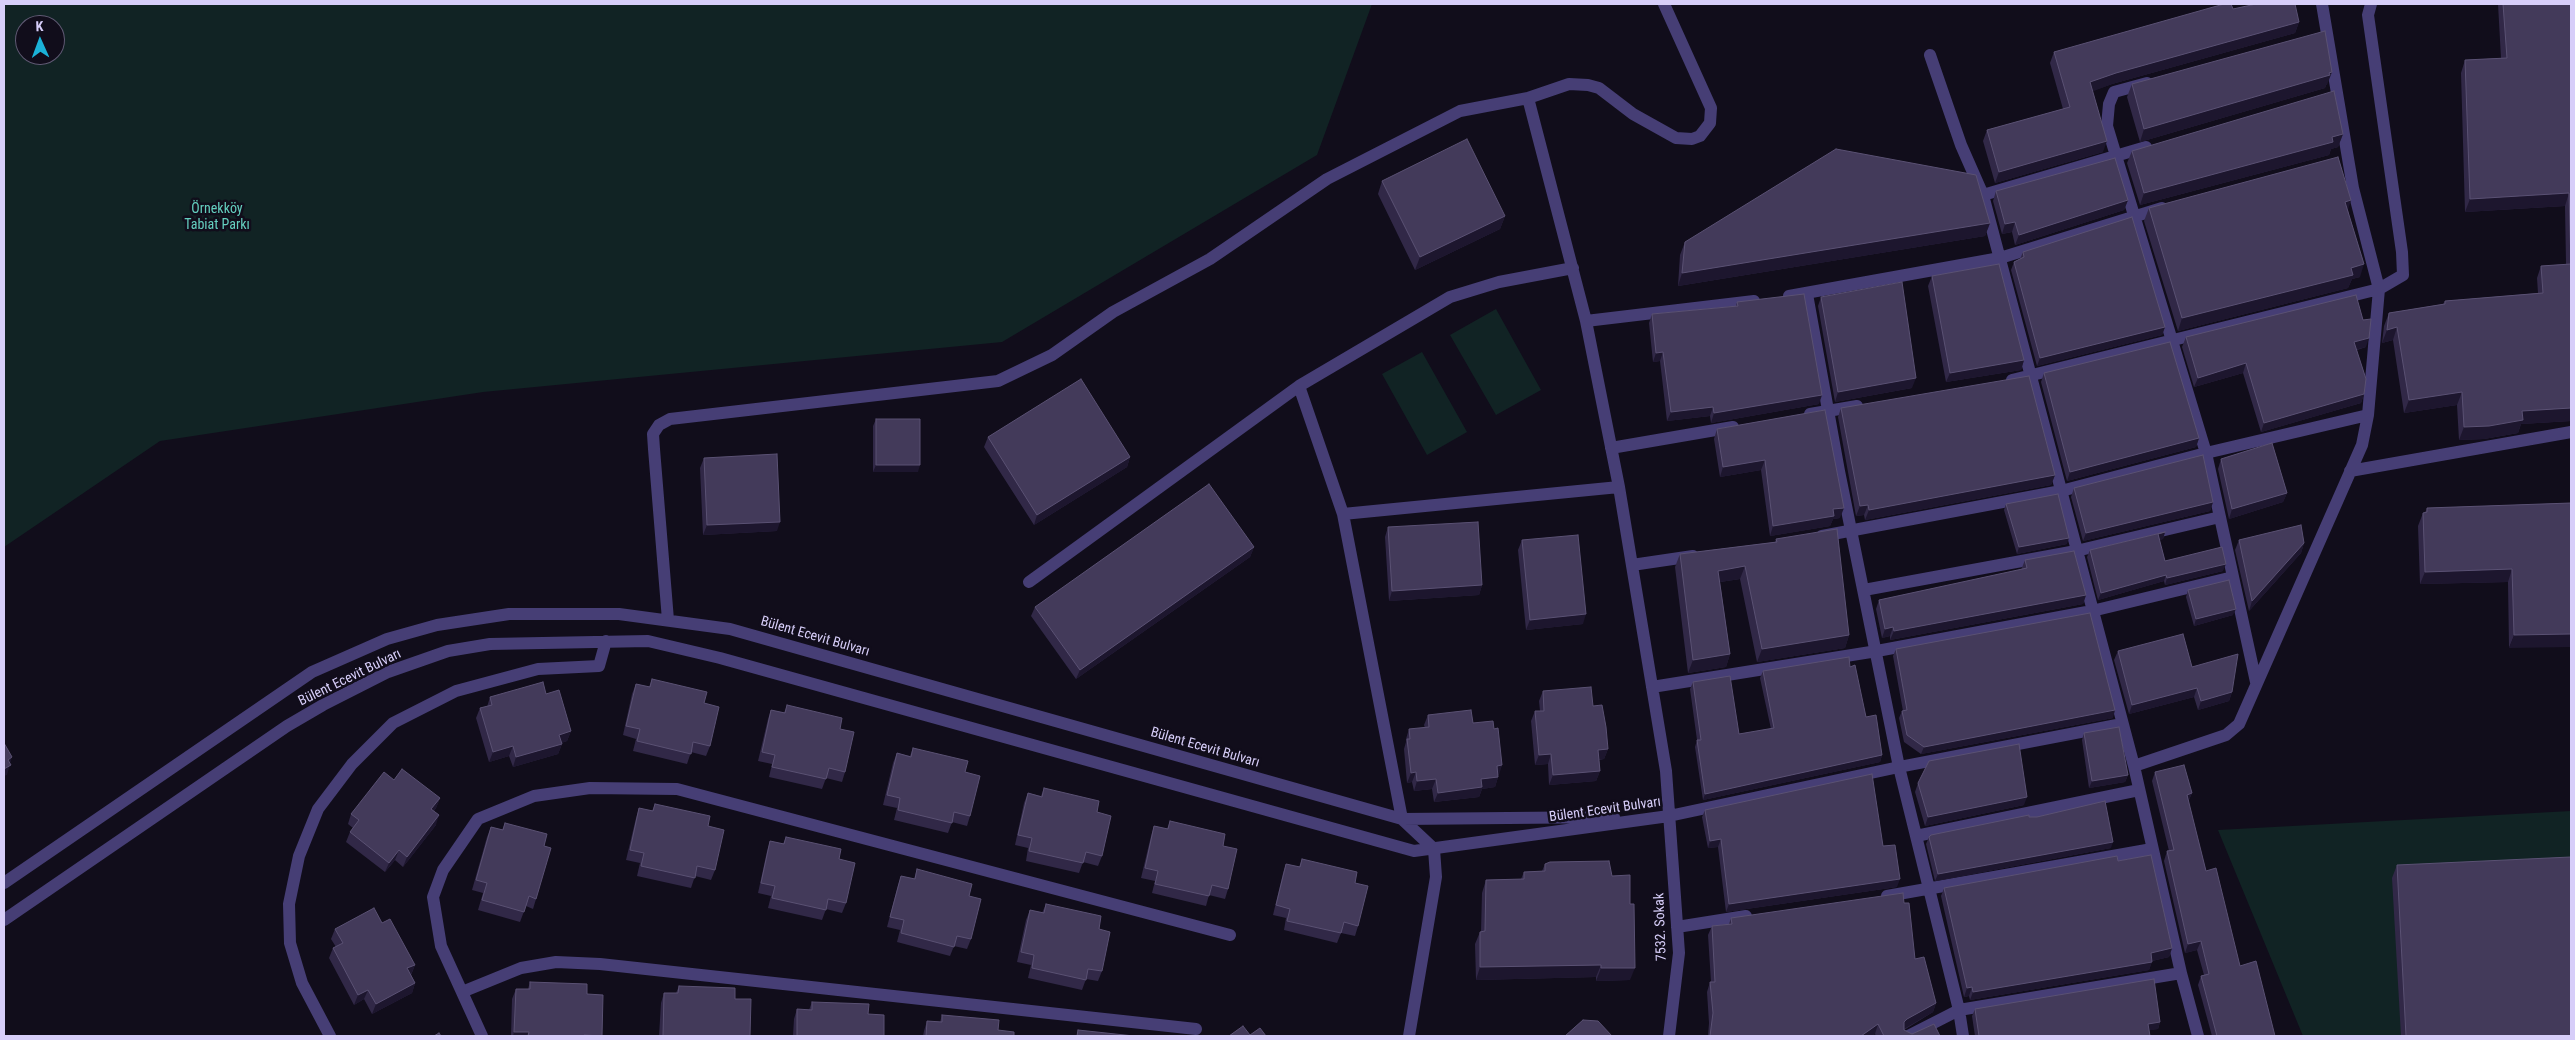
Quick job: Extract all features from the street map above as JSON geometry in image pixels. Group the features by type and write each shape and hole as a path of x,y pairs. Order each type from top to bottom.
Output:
{"street":[{"path":"668,620 653,434 659,425 670,419 998,381 1052,356 1113,312 1210,259 1327,179 1460,111 1528,98 1570,84 1588,85 1599,88 1639,118 1676,138 1692,139 1700,136 1710,123 1711,108 1664,4"},
{"path":"2134,766 2226,735 2239,724 2362,445 2368,415 2379,289 2344,159 2323,34 2322,4"},
{"path":"2003,381 2032,376 2379,289 2403,275 2402,252 2368,15 2371,4"},
{"path":"1930,55 1961,145 1983,194 2134,766 2181,974 2198,1036"},
{"path":"2161,79 2114,92 2111,98 2107,126 2206,453 2256,682"},
{"name":"7532. Sokak","path":"1528,98 1586,321 1619,487 1666,771 1679,953 1669,1036"},
{"path":"1983,194 2162,143"},
{"path":"1586,321 1807,294 2000,258 2172,205"},
{"path":"1029,582 1299,386 1450,297 1499,282 1573,268"},
{"path":"1807,294 1828,411 1899,767 1959,1010 1963,1036"},
{"path":"1299,386 1342,514 1402,819 1434,849 1436,878 1409,1036"},
{"path":"1798,416 1867,405"},
{"path":"1814,537 2061,491 2206,453 2368,415"},
{"path":"1611,448 1749,425"},
{"path":"2350,471 2571,432"},
{"path":"1342,514 1619,487"},
{"path":"1864,590 2076,551 2220,517"},
{"path":"1632,565 1708,553"},
{"path":"1652,687 1877,651 2092,611 2233,577"},
{"name":"Bülent Ecevit Bulvarı","path":"4,883 312,672 387,639 437,625 510,614 619,614 730,629 1402,819 1669,816"},
{"path":"330,1036 302,983 290,943 289,904 299,856 318,809 352,764 393,723 456,691 538,669 599,666 606,641"},
{"name":"Bülent Ecevit Bulvarı","path":"4,920 287,726 323,705 388,672 448,651 490,644 648,641 720,658 1414,851 1669,816"},
{"path":"1669,816 1899,767 2122,724"},
{"path":"482,1036 441,946 434,897 443,870 478,819 500,808 534,796 590,788 677,790 1230,935"},
{"path":"1916,836 2139,790"},
{"path":"1871,898 1930,890 2152,849"},
{"path":"1677,926 1755,915"},
{"path":"462,992 521,968 556,962 600,964 1196,1029"},
{"path":"1908,1036 1959,1010 2181,974"}],"green space":[{"name":"Örnekköy Tabiat Parkı","path":"4,4 1372,4 1317,155 1002,342 483,392 160,441 4,547"},
{"path":"1496,309 1541,390 1496,415 1450,335"},
{"path":"1422,352 1467,432 1427,455 1382,374"},
{"path":"2571,811 2571,1036 2303,1036 2218,830"}],"building":[{"path":"2224,4 2231,4 2233,9 2256,4 2295,4 2299,22 2090,82 2107,141 1999,172 1987,130 2070,107 2054,52"},
{"path":"2503,4 2571,4 2571,264 2569,193 2470,199 2465,60 2507,58"},
{"path":"2325,31 2332,72 2329,73 2330,75 2144,129 2132,84"},
{"path":"2334,91 2343,134 2332,137 2333,142 2144,193 2132,151"},
{"path":"1467,139 1505,216 1420,257 1382,181"},
{"path":"1836,149 1976,175 1990,223 1682,273 1685,242"},
{"path":"2338,157 2351,200 2345,202 2364,264 2351,268 2353,275 2182,318 2149,208"},
{"path":"2115,158 2128,200 2019,235 2015,222 2005,224 1996,191"},
{"path":"2132,217 2165,327 2040,358 2014,262 2024,257 2023,252"},
{"path":"1999,264 2024,360 1950,373 1932,276"},
{"path":"2571,264 2571,408 2522,411 2523,420 2489,426 2464,427 2462,392 2409,400 2397,327 2387,330 2389,313 2445,304 2445,301 2543,293 2541,266"},
{"path":"1902,282 1916,378 1838,392 1821,297"},
{"path":"1804,294 1822,395 1714,413 1713,407 1671,412 1663,352 1656,353 1652,314 1738,306 1737,302"},
{"path":"2356,295 2363,320 2371,319 2369,338 2354,342 2366,379 2364,394 2264,423 2246,363 2198,378 2186,337"},
{"path":"2170,342 2199,438 2070,472 2044,373"},
{"path":"2029,376 2055,475 1869,510 1868,505 1860,506 1841,408"},
{"path":"1081,379 1130,457 1037,515 988,437"},
{"path":"1825,410 1844,508 1833,509 1834,516 1773,526 1765,460 1723,467 1717,429"},
{"path":"876,419 920,419 920,465 876,465"},
{"path":"2272,443 2287,493 2232,509 2221,459"},
{"path":"777,454 780,522 707,525 704,458"},
{"path":"2203,455 2213,502 2086,533 2074,488"},
{"path":"1209,484 1254,547 1080,670 1035,607"},
{"path":"2058,494 2069,538 2019,547 2006,504"},
{"path":"2571,503 2571,634 2514,635 2512,569 2425,572 2423,513 2427,512 2427,508"},
{"path":"1478,522 1482,585 1392,591 1388,527"},
{"path":"2301,525 2304,543 2252,601 2239,540"},
{"path":"1837,529 1849,635 1762,649 1745,566 1718,571 1730,654 1693,660 1680,554 1777,542 1776,539"},
{"path":"2165,532 2158,534 2165,561 2222,547 2226,564 2167,578 2166,575 2101,593 2090,550"},
{"path":"1578,535 1586,614 1530,620 1522,540"},
{"path":"2074,551 2086,595 1894,631 1893,627 1885,629 1879,600 2027,568 2025,560"},
{"path":"2229,580 2236,609 2196,619 2188,590"},
{"path":"2090,613 2115,710 1924,747 1907,735 1902,711 1907,710 1896,649"},
{"path":"2183,634 2192,667 2238,654 2232,692 2201,701 2197,688 2132,705 2118,651"},
{"path":"1849,657 1850,667 1855,665 1866,717 1876,715 1882,755 1705,794 1697,740 1701,740 1693,682 1730,676 1739,734 1774,728 1763,671"},
{"path":"652,679 707,692 704,703 719,707 710,746 693,742 691,754 637,741 640,729 626,726 636,684 650,687"},
{"path":"543,682 546,694 559,690 571,731 559,735 562,744 516,757 513,746 493,752 480,708 492,705 490,697"},
{"path":"1591,687 1593,706 1602,705 1606,727 1608,749 1598,750 1600,771 1553,775 1551,754 1539,755 1535,711 1544,711 1543,691"},
{"path":"787,705 842,718 840,729 854,732 845,772 829,768 826,779 772,767 775,755 762,752 771,710 785,713"},
{"path":"1471,710 1473,723 1493,721 1494,729 1498,728 1502,765 1497,766 1498,777 1481,779 1482,787 1438,793 1436,779 1417,781 1416,772 1411,773 1407,739 1410,739 1409,729 1429,727 1428,715"},
{"path":"2119,727 2128,775 2092,781 2084,733"},
{"path":"4,743 12,757 8,760 11,765 4,769"},
{"path":"2019,744 2027,797 1928,817 1918,783 1929,761"},
{"path":"913,748 968,761 965,772 980,776 970,816 954,812 952,823 898,810 900,798 887,795 897,753 911,757"},
{"path":"2184,765 2192,793 2187,795 2206,871 2216,868 2240,966 2256,961 2275,1036 2217,1036 2201,976 2209,974 2201,941 2188,944 2167,851 2174,850 2155,772"},
{"path":"402,769 440,798 431,809 439,815 407,857 399,850 389,863 350,832 359,820 351,814 384,772 394,780"},
{"path":"1872,774 1883,846 1895,845 1900,879 1729,904 1721,839 1710,841 1705,810"},
{"path":"1044,788 1099,801 1097,812 1111,816 1102,856 1086,852 1083,863 1029,851 1032,838 1018,835 1028,793 1042,797"},
{"path":"2105,801 2113,842 1938,874 1929,837 1931,835 2029,815 2029,817 2037,817"},
{"path":"655,804 710,816 708,826 724,830 715,870 697,866 695,878 641,866 644,853 630,850 639,808 653,811"},
{"path":"1170,821 1225,834 1223,846 1237,849 1228,889 1212,885 1209,896 1155,884 1158,871 1145,868 1154,826 1168,829"},
{"path":"505,823 547,834 544,846 551,848 536,899 529,896 524,912 482,900 487,883 476,880 491,827 503,830"},
{"path":"786,837 841,849 839,859 855,863 846,903 828,899 826,910 772,898 775,886 761,883 770,841 784,844"},
{"path":"2151,855 2172,948 2151,953 2152,962 1973,992 1972,987 1967,988 1944,888 2117,856 2118,861"},
{"path":"2571,857 2571,1036 2406,1036 2397,865"},
{"path":"1302,859 1357,872 1355,883 1368,886 1358,926 1344,922 1341,933 1287,921 1290,909 1276,905 1286,864 1300,867"},
{"path":"1609,861 1612,876 1630,875 1630,904 1634,904 1635,968 1601,968 1601,965 1480,967 1480,932 1485,931 1486,880 1524,879 1524,872 1545,871 1545,864 1550,862"},
{"path":"917,869 972,884 969,896 981,899 971,939 957,936 954,947 901,933 904,920 890,917 901,876 915,879"},
{"path":"1903,893 1904,903 1909,903 1915,959 1924,957 1936,1003 1907,1019 1904,1022 1904,1030 1912,1034 1934,1024 1940,1036 1884,1036 1878,1024 1861,1036 1710,1036 1713,1013 1710,982 1715,982 1712,926 1732,924 1731,918"},
{"path":"1046,904 1101,916 1099,929 1110,932 1102,971 1088,969 1086,980 1032,968 1034,955 1021,952 1030,910 1044,913"},
{"path":"374,908 382,923 390,919 415,965 407,968 415,983 376,1004 368,990 358,995 333,948 343,943 335,929"},
{"path":"2154,979 2160,1022 2148,1024 2150,1036 1979,1036 1975,1009"},
{"path":"530,982 587,984 587,994 603,995 602,1036 528,1036 529,1032 514,1032 516,989 530,989"},
{"path":"679,986 735,988 735,999 751,999 750,1036 663,1036 664,993 678,993"},
{"path":"812,1002 869,1004 868,1014 884,1015 884,1036 797,1036 797,1009 812,1010"},
{"path":"942,1015 999,1020 998,1030 1014,1032 1014,1036 926,1036 927,1021 942,1022"},
{"path":"1583,1020 1598,1021 1612,1036 1565,1036"},
{"path":"1243,1026 1250,1035 1260,1028 1266,1036 1229,1036"},
{"path":"1078,1030 1134,1036 1077,1036"}]}
